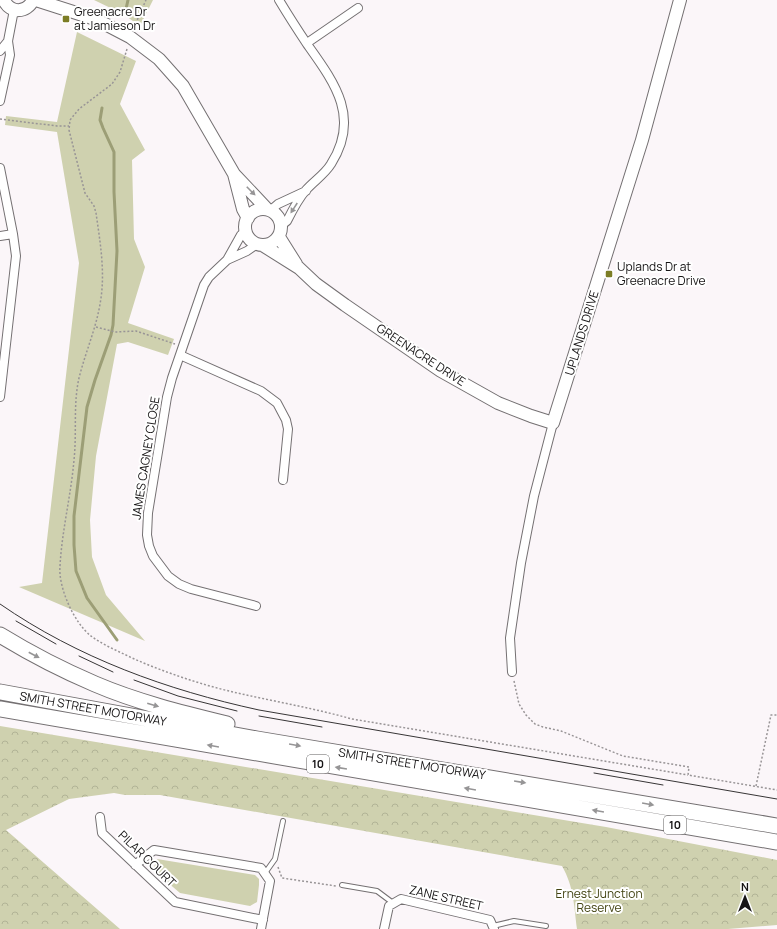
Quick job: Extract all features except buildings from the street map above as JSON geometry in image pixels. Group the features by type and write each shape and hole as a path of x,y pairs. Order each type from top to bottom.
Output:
{"highway":[{"path":"0,635 59,668 96,685 151,704 230,724 256,739"},
{"name":"SMITH STREET MOTORWAY","path":"0,692 256,739 777,826"},
{"name":"SMITH STREET MOTORWAY","path":"0,709 777,842"},
{"path":"715,832 745,845 777,852"}],"street":[{"path":"4,0 7,6 16,11 26,9 35,0 79,14 107,25 130,37 159,59 183,86 234,174 269,210 278,216 281,231"},
{"path":"279,0 334,85 342,108 344,124 342,141 331,165 306,191 281,231 270,245 260,245 248,237 245,232 245,227 248,218 256,210 269,210 278,204 306,191"},
{"name":"UPLANDS DRIVE","path":"512,672 510,638 520,563 534,496 553,423 642,140 680,0"},
{"path":"306,43 358,8"},
{"path":"0,101 10,55 8,41 13,15 16,11"},
{"path":"0,51 8,41"},
{"path":"0,168 13,234 16,264 0,397"},
{"path":"234,174 243,208 248,218"},
{"name":"GREENACRE DRIVE","path":"281,231 299,268"},
{"name":"JAMES CAGNEY CLOSE","path":"227,260 241,235 245,232"},
{"path":"0,236 13,234"},
{"name":"GREENACRE DRIVE","path":"260,245 299,268 316,284 345,305 440,370 498,403 553,423"},
{"name":"JAMES CAGNEY CLOSE","path":"256,606 191,589 179,584 168,576 160,567 149,546 147,535 148,513 167,397 172,378 204,285 213,272 227,260 260,245"},
{"path":"180,355 261,391 277,403 284,416 288,429 283,480"},
{"name":"PILAR COURT","path":"100,817 102,833 175,902 263,920"},
{"path":"135,865 154,850 261,868 270,881 261,929"},
{"name":"ZANE STREET","path":"384,929 389,906 401,899 490,920 494,928"}],"lane":[{"path":"265,872 274,859 282,821"},
{"path":"342,885 377,891 393,903"},
{"path":"494,928 514,921 546,926"}],"path":[{"path":"134,27 146,0"},
{"path":"127,49 125,60 120,72 112,84 79,109 70,120 69,126 85,193 94,206 96,213 102,259 101,297 96,327 79,378 75,410 75,458 60,566 64,590 81,628 91,636 121,653 160,670 232,692 352,719 777,790"},
{"path":"0,119 57,126 69,126"},
{"path":"96,327 115,332 136,331 183,346"},
{"path":"512,672 519,704 534,724 561,731 623,756 689,767 688,775"},
{"path":"756,786 771,715 777,715"},
{"path":"274,859 282,878 334,886 342,885"}],"green space":[{"path":"94,0 153,0 140,26 123,14"},
{"path":"77,32 136,61 120,104 145,150 132,160 134,239 145,267 128,323 174,339 168,355 128,342 117,344 96,456 90,520 92,557 106,595 145,641 19,587 42,583 79,263 57,132 5,125 6,116 57,122"},
{"name":"Ernest Junction Reserve","path":"0,726 606,827 777,860 777,925 728,929 577,929 571,889 562,866 160,795 125,795 114,793 69,799 6,830 120,929 0,929"},
{"path":"157,859 255,875 259,879 257,902 250,906 180,893 153,870"}],"waterway":[{"path":"126,9 128,0"},
{"path":"102,108 100,120 114,152 114,192 117,251 113,325 87,407 74,516 74,545 76,571 87,598 117,640"}],"tram line":[{"path":"0,604 60,641 124,670 191,693 225,702 259,710 777,799"},
{"path":"16,621 56,644"},
{"path":"79,656 113,672"},
{"path":"134,680 178,696 237,711"},
{"path":"259,716 322,727"},
{"path":"594,773 663,785"}],"place":[{"name":"Greenacre Dr at Jamieson Dr","path":"66,19"},
{"name":"Uplands Dr at Greenacre Drive","path":"609,274"}]}
